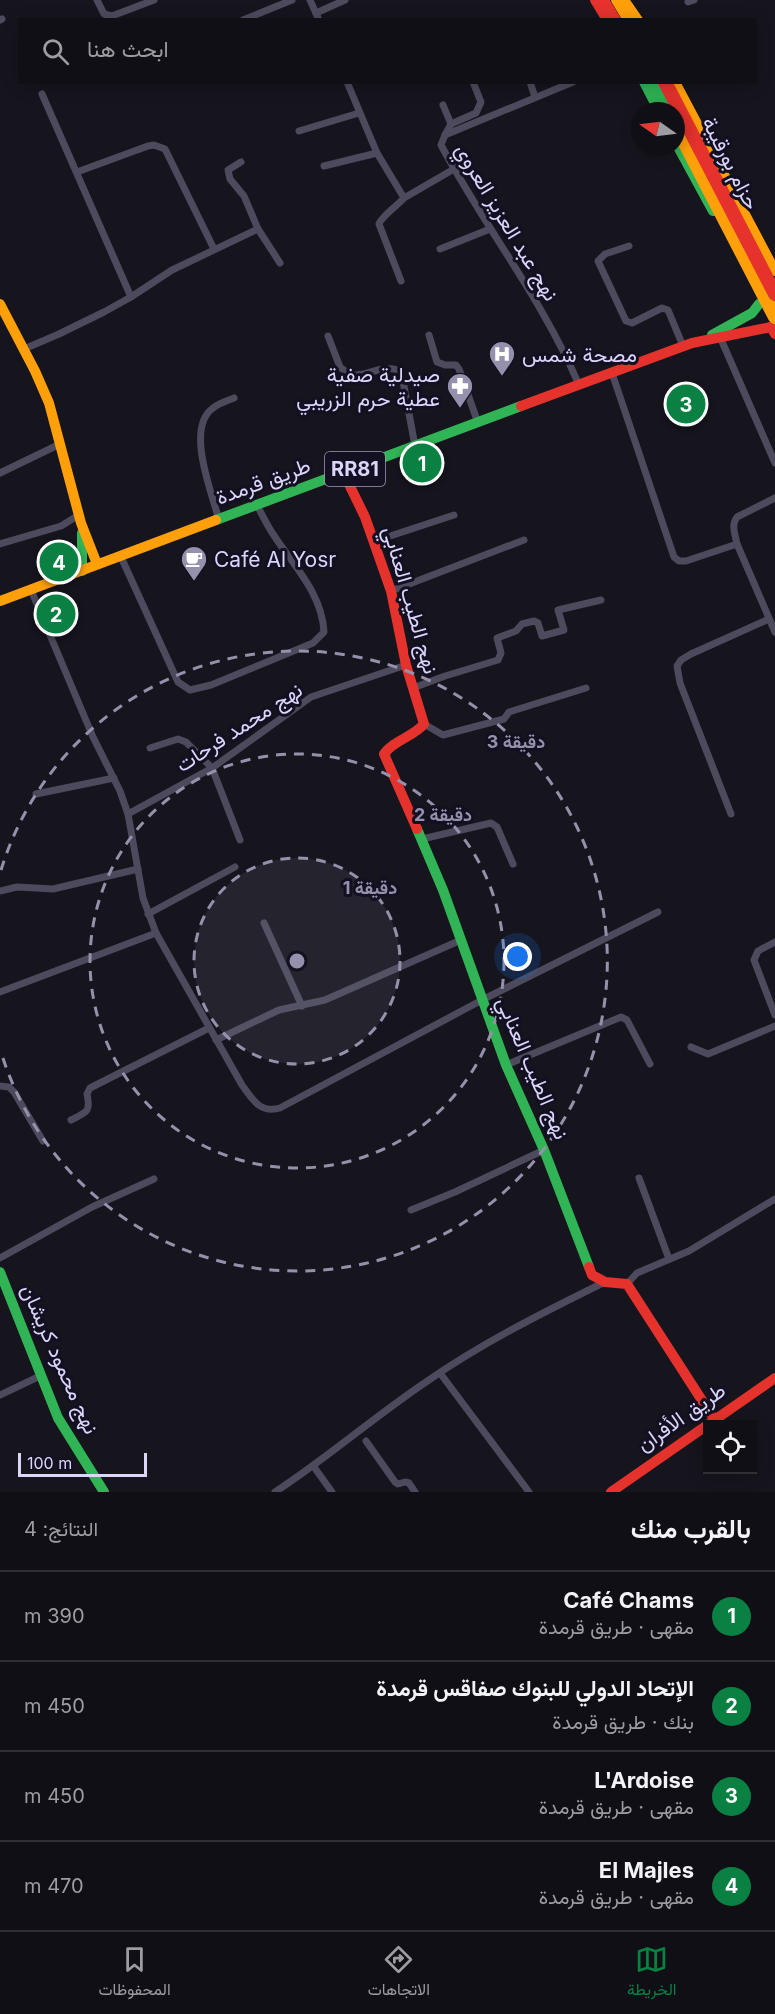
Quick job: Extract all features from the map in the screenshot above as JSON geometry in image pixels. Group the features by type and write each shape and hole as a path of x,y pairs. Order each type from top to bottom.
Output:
{"main road":[{"path":"594,0 606,18"},
{"path":"604,0 615,18"},
{"path":"616,0 627,18"},
{"path":"624,0 637,18"},
{"path":"645,84 654,102"},
{"path":"654,84 663,102"},
{"name":"حزام بورقيبة","path":"666,84 775,294"},
{"name":"حزام بورقيبة","path":"676,84 775,271"},
{"name":"حزام بورقيبة","path":"685,144 774,326"},
{"name":"حزام بورقيبة","path":"683,156 759,301 761,318 774,326"},
{"name":"RR81","path":"759,301 767,289 775,285"},
{"name":"طريق قرمدة","path":"715,337 718,330 752,313 759,301"},
{"path":"0,304 49,403 80,519 97,564"},
{"name":"طريق قرمدة","path":"0,601 683,346 746,329 774,326"},
{"name":"نهج الطيب العنابي","path":"344,474 375,541 391,591 406,665 424,724 414,735 388,746 384,754 422,839 506,1065 544,1150 592,1275 605,1282"},
{"path":"80,519 82,571"},
{"name":"نهج محمود كريشان","path":"0,1272 58,1418 104,1492"},
{"path":"605,1282 627,1284 714,1419"},
{"name":"طريق الأفران","path":"611,1492 775,1378"}],"street":[{"path":"97,0 104,14 108,16 118,15 154,0"},
{"path":"266,0 270,9"},
{"path":"248,18 292,0"},
{"path":"310,0 317,16 345,0"},
{"path":"348,84 377,153 404,198"},
{"path":"445,135 451,124 476,113 480,102 474,84"},
{"path":"531,84 535,97"},
{"name":"نهج عبد العزيز العروي","path":"568,84 445,135 441,145 549,323 579,385"},
{"path":"42,94 131,297"},
{"path":"443,105 451,124"},
{"path":"299,131 359,112"},
{"path":"77,172 148,146 154,145 165,149 214,249"},
{"path":"324,166 377,153"},
{"path":"241,162 228,170 229,176 244,196 258,229 280,263"},
{"path":"401,281 379,224 381,219 397,207 404,198 454,169"},
{"path":"24,349 59,334 131,297 172,270 258,229"},
{"path":"440,249 490,229"},
{"path":"629,246 605,255 598,261 626,321 632,323 662,308 668,310 683,346"},
{"path":"429,335 437,362 444,365 456,365 459,369 478,423"},
{"path":"328,336 340,367 350,375 389,368 397,370 403,381 415,446"},
{"path":"715,337 775,464"},
{"path":"612,373 674,557 679,561 686,561 737,544"},
{"path":"219,519 200,446 201,431 206,416 212,408 234,398"},
{"path":"0,473 60,444"},
{"path":"775,498 737,517 734,522 737,544 775,632"},
{"path":"121,557 178,682 190,690 204,688 313,643 324,632 324,624 315,596 257,506"},
{"path":"375,541 454,515"},
{"path":"0,544 80,519"},
{"path":"391,591 524,540"},
{"path":"31,590 128,814 143,898 156,933 242,1085 256,1105 273,1110 482,1000 658,912"},
{"path":"413,688 498,660 501,653 497,638 516,631 522,624 534,621 538,623 542,636 564,630 558,610 601,600"},
{"path":"731,814 680,683 677,666 681,660 691,654 769,619"},
{"name":"نهج محمد فرحات","path":"128,814 212,768 311,697 406,665"},
{"path":"424,724 443,735 452,734 504,719 509,712 586,688"},
{"path":"150,748 181,739 212,768 240,840"},
{"path":"36,794 114,778"},
{"path":"422,839 491,823 498,827 513,864"},
{"path":"148,914 235,867"},
{"path":"0,891 17,887 53,889 138,869"},
{"path":"264,923 302,1006"},
{"path":"0,992 156,933"},
{"path":"216,1040 279,1010 325,1000 461,940"},
{"path":"775,942 758,951 754,960 775,1015"},
{"path":"506,1065 621,1017 627,1020 650,1064"},
{"path":"691,1047 708,1054 775,1026"},
{"path":"71,1120 88,1110 90,1106 87,1094 90,1088 209,1028"},
{"path":"0,1086 9,1087 14,1092 43,1141"},
{"path":"411,1210 544,1150"},
{"path":"639,1178 669,1259"},
{"path":"0,1258 92,1207 154,1179"},
{"path":"627,1284 637,1273 689,1251 775,1199"},
{"path":"275,1492 314,1467 355,1433 440,1373 496,1337 605,1282"},
{"path":"440,1373 529,1492"},
{"path":"0,1395 40,1376"},
{"path":"366,1441 395,1482 409,1483 415,1492"},
{"path":"314,1467 332,1492"}],"traffic: fast":[{"path":"645,84 654,102"},
{"path":"654,84 663,102"},
{"path":"683,156 713,211"},
{"path":"712,335 752,313 759,304"},
{"path":"216,520 521,406"},
{"path":"82,533 82,571"},
{"path":"417,829 443,890 506,1065 544,1150 589,1267"},
{"path":"0,1272 58,1418 104,1492"}],"traffic: slow":[{"path":"616,0 627,18"},
{"path":"624,0 637,18"},
{"path":"676,84 775,271"},
{"path":"685,143 775,317"},
{"path":"0,304 49,403 81,523 97,564"},
{"path":"0,601 216,520"}],"traffic: jam":[{"path":"595,0 606,18"},
{"path":"604,0 615,18"},
{"path":"666,84 775,294"},
{"path":"521,406 692,343 771,327"},
{"path":"771,327 775,334"},
{"path":"344,474 365,517 391,591 406,665 424,724 384,754 417,829"},
{"path":"589,1267 592,1275 605,1282 627,1284 714,1419"},
{"path":"611,1492 775,1378"}],"place":[{"name":"مصحة شمس","path":"502,377"},
{"name":"L'Ardoise","path":"686,404"},
{"name":"صيدلية صفية عطية حرم الزريبي","path":"460,409"},
{"name":"Café Chams","path":"422,463"},
{"name":"El Majles","path":"59,562"},
{"name":"Café Al Yosr","path":"194,582"},
{"name":"الإتحاد الدولي للبنوك صفاقس قرمدة","path":"56,614"}]}
